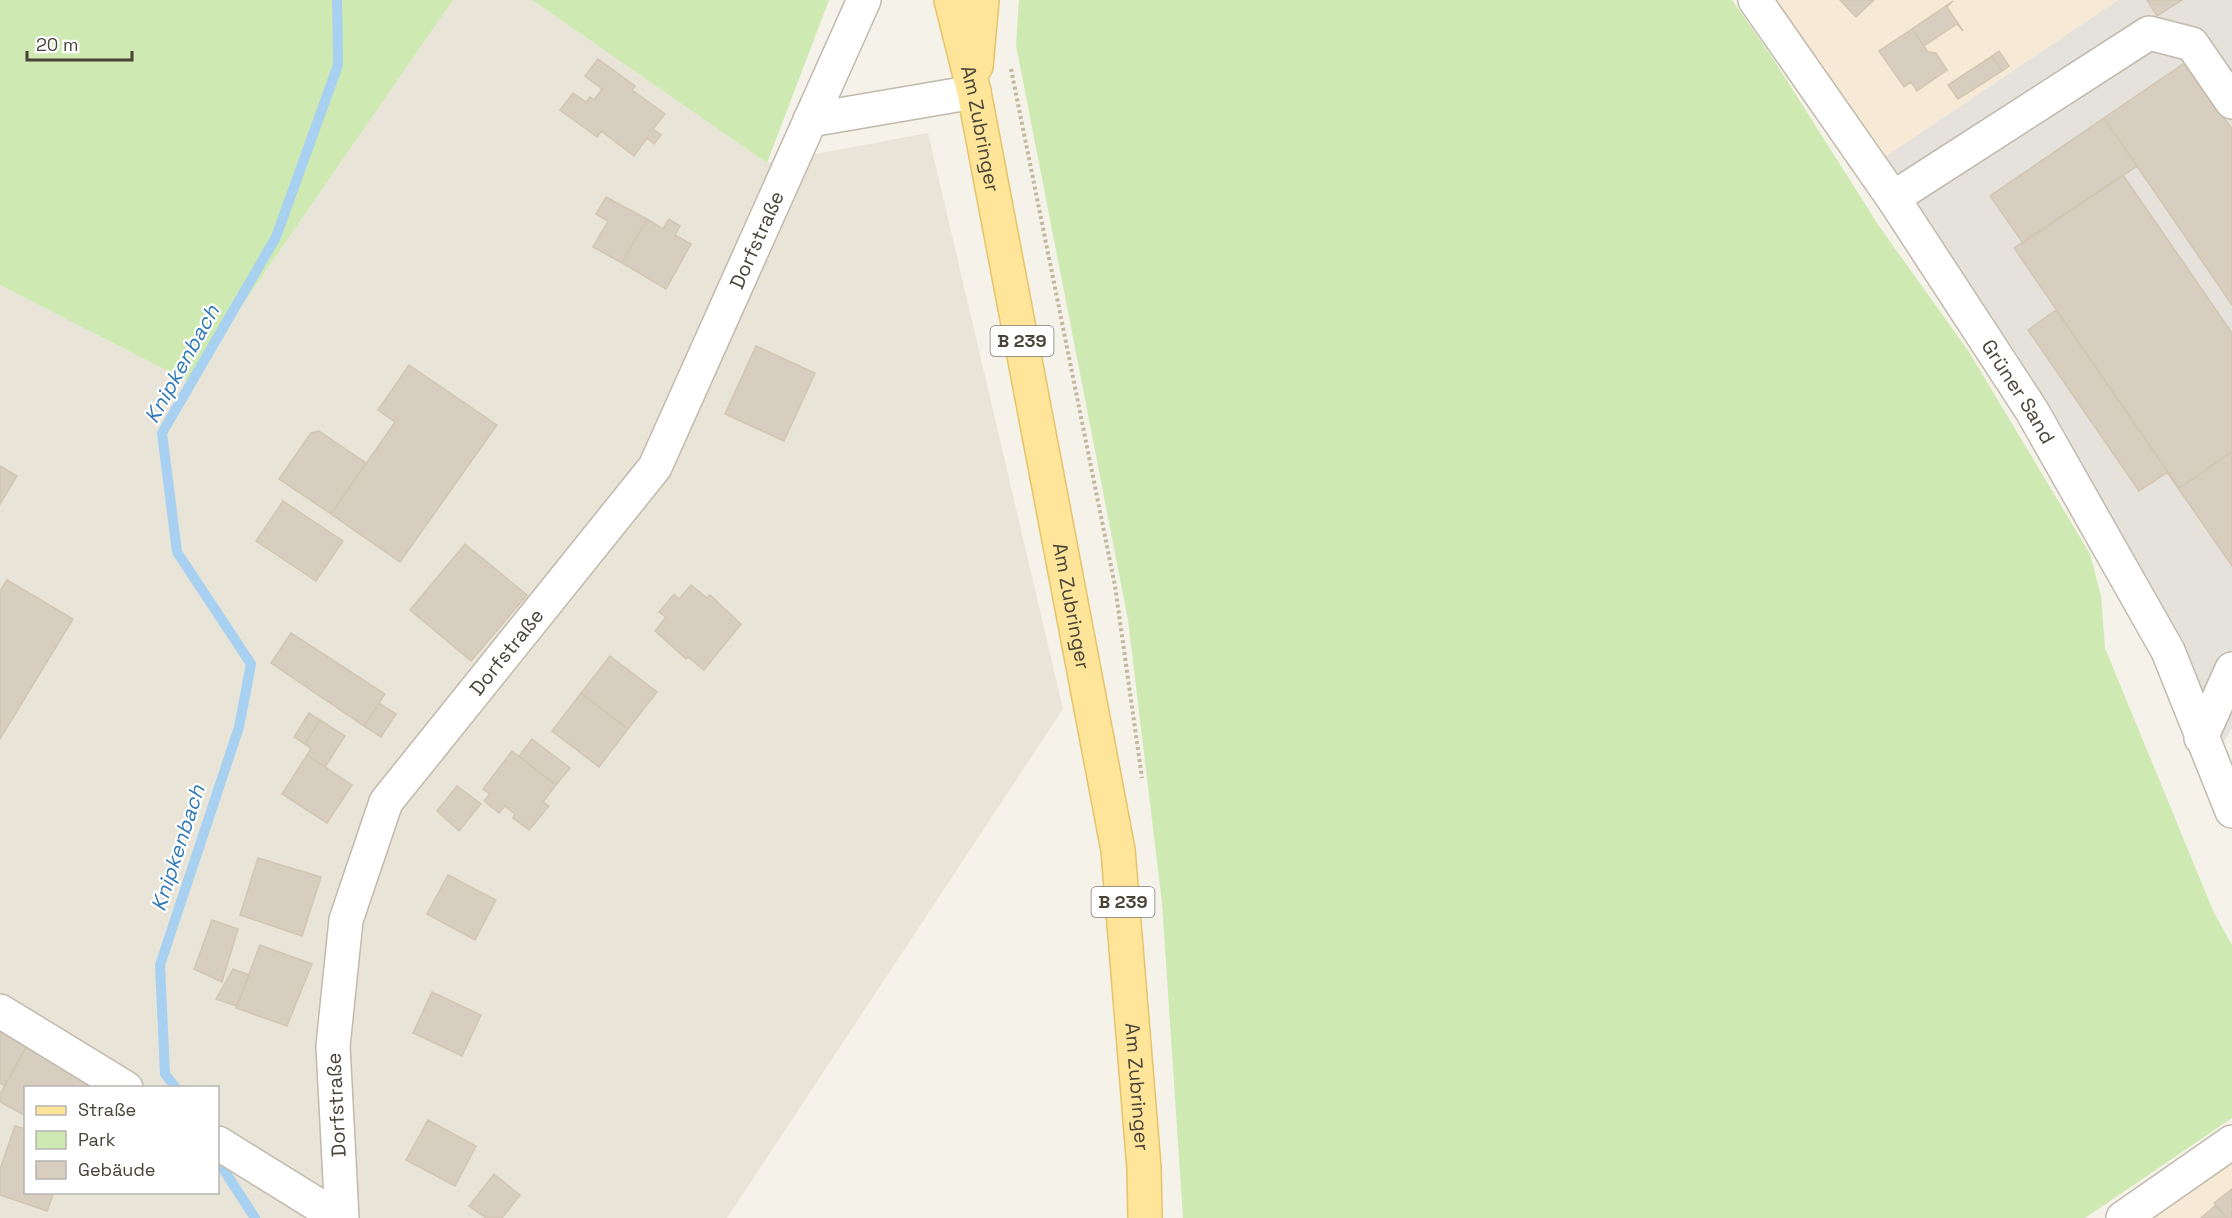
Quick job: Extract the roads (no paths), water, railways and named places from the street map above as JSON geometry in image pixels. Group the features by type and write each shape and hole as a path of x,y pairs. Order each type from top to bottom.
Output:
{"main road":[{"name":"Am Zubringer","path":"951,0 974,92 1118,849 1144,1168 1145,1218"},
{"path":"974,92 982,0"}],"street":[{"name":"Dorfstraße","path":"340,1218 333,1046 346,920 386,802 655,467 864,0"},
{"name":"Grüner Sand","path":"1755,0 1893,198 2032,411 2168,651 2232,811"},
{"path":"1893,198 2149,33 2192,44 2232,102"},
{"path":"810,120 974,92"},
{"path":"2201,738 2232,669"},
{"path":"0,1011 123,1086"},
{"path":"2123,1218 2232,1142"},
{"path":"219,1144 340,1218"}],"waterway":[{"name":"Knipkenbach","path":"174,1086 165,1074 160,965 239,727 251,664 177,552 162,433 276,237 338,65 337,0"},
{"name":"Knipkenbach","path":"219,1163 255,1218"}]}
